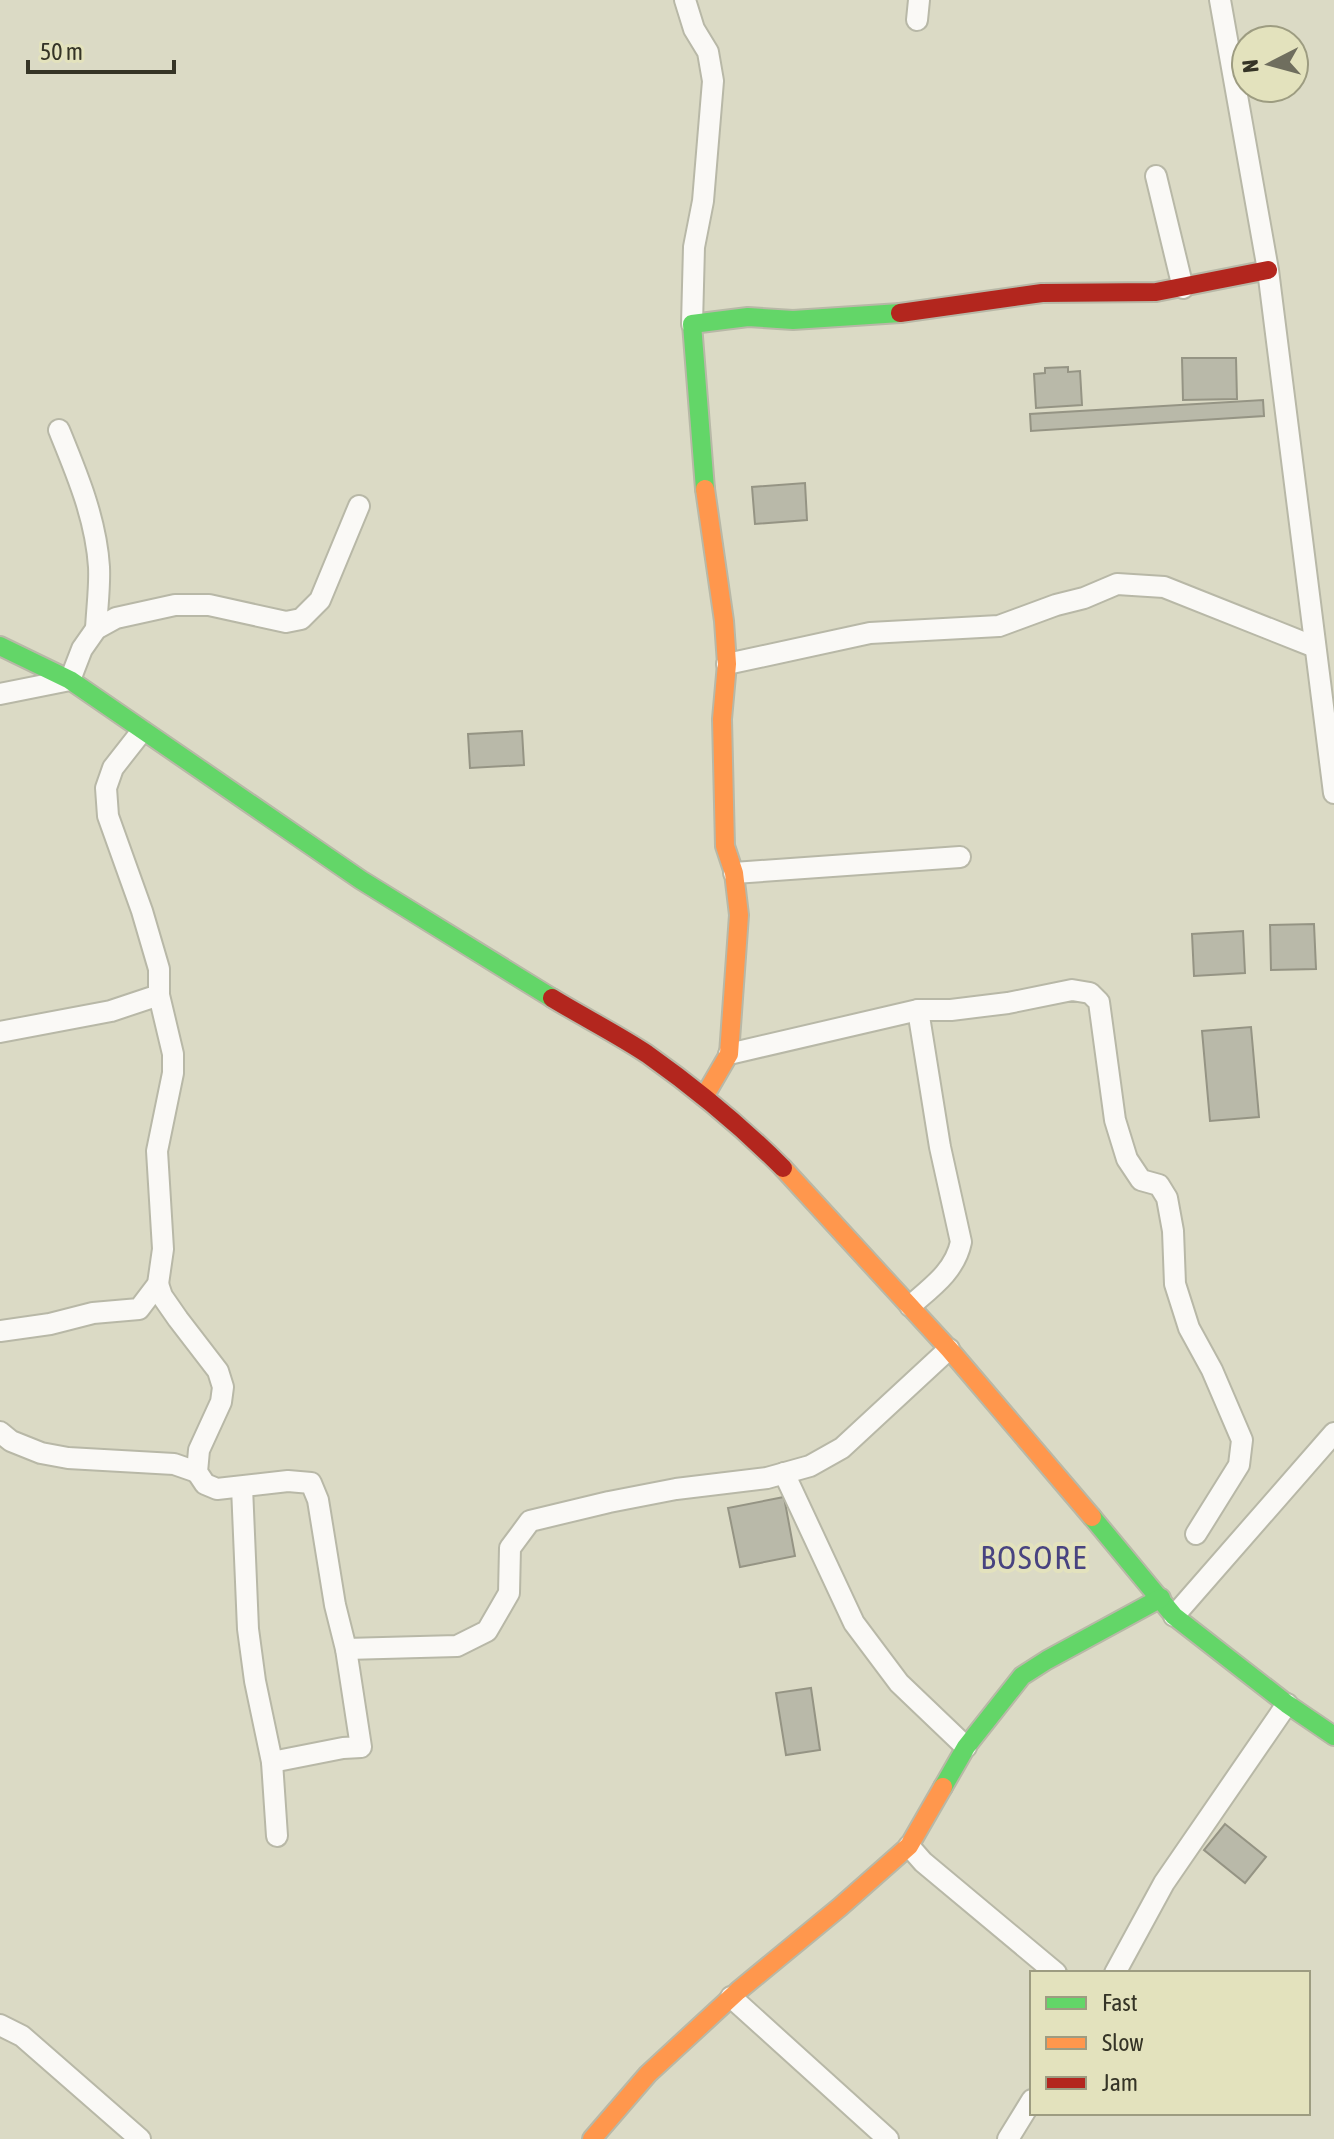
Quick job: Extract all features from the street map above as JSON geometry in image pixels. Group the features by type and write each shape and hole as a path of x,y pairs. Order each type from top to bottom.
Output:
{"street":[{"path":"685,0 694,29 708,52 713,81 703,201 694,247 692,324 702,469 724,621 727,664 722,719 725,846 734,873 739,915 729,1054 704,1097"},
{"path":"1220,0 1268,270 1334,793"},
{"path":"1156,176 1183,288"},
{"path":"692,324 748,317 793,320 916,312 1042,293 1156,292 1268,270"},
{"path":"59,430 88,506 96,542 99,568 96,629"},
{"path":"70,680 82,649 96,629 116,618 175,605 209,605 286,622 301,619 320,600 359,506"},
{"path":"727,664 870,633 999,626 1117,584 1164,587 1315,647"},
{"path":"0,646 70,680 361,880 505,971 645,1053 704,1097 795,1179 949,1349 1174,1616 1287,1704 1334,1736"},
{"path":"0,694 70,680"},
{"path":"142,731 113,768 106,788 108,816 159,969 159,995 173,1054 173,1073 157,1151 163,1249 158,1284 162,1296 218,1371 223,1387 221,1402 199,1450 197,1472"},
{"path":"734,873 960,857"},
{"path":"729,1054 918,1010 951,1010 1008,1003 1072,990 1090,993 1099,1002 1115,1120 1127,1159 1141,1180 1159,1185 1167,1198 1173,1231 1175,1284 1189,1328 1212,1370 1242,1440 1239,1465 1196,1534"},
{"path":"0,1032 111,1011 159,995"},
{"path":"910,1306 950,1270 961,1242 940,1147 918,1010"},
{"path":"0,1331 50,1324 93,1313 139,1309 158,1284"},
{"path":"346,1649 457,1646 487,1631 509,1593 510,1548 530,1521 638,1496 767,1478 810,1466 842,1448 949,1349"},
{"path":"0,1432 11,1441 41,1453 68,1458 174,1464 197,1472 205,1484 217,1489 288,1481 311,1483 318,1500 361,1747 272,1762"},
{"path":"1174,1616 1334,1433"},
{"path":"784,1473 854,1623 899,1683 966,1747"},
{"path":"242,1487 248,1629 272,1762 277,1836"},
{"path":"592,2139 648,2074 731,1997 909,1846 966,1747 1022,1676 1161,1598"},
{"path":"1116,1971 1164,1883 1287,1704"},
{"path":"909,1846 923,1862 1054,1971"},
{"path":"731,1997 888,2139"},
{"path":"0,2025 22,2036 140,2139"},
{"path":"1008,2139 1030,2103"}],"building":[{"path":"1182,358 1236,358 1237,399 1183,400"},
{"path":"1068,367 1068,372 1080,371 1082,405 1036,408 1034,374 1045,373 1045,368"},
{"path":"1263,400 1264,416 1031,431 1030,414"},
{"path":"805,483 807,520 755,524 752,487"},
{"path":"522,731 524,765 470,768 468,734"},
{"path":"1314,924 1316,969 1271,970 1270,925"},
{"path":"1243,931 1245,973 1194,976 1192,934"},
{"path":"1251,1027 1259,1117 1210,1121 1202,1031"},
{"path":"784,1497 795,1556 740,1567 728,1508"},
{"path":"811,1688 820,1750 786,1755 776,1693"},
{"path":"1225,1824 1266,1857 1245,1883 1204,1850"}],"traffic: fast":[{"path":"705,489 692,324 748,317 793,320 900,313"},
{"path":"0,646 70,680 361,880 552,998"},
{"path":"1092,1517 1174,1616 1287,1704 1334,1736"},
{"path":"943,1787 966,1747 1022,1676 1161,1598"}],"traffic: slow":[{"path":"704,1097 729,1054 739,915 734,873 725,846 722,719 727,664 705,489"},
{"path":"783,1168 949,1349 1092,1517"},
{"path":"592,2139 648,2074 738,1991 909,1846 943,1787"}],"traffic: jam":[{"path":"900,313 1042,293 1156,292 1268,270"},
{"path":"552,998 665,1067 734,1122 783,1168"}],"district":[{"name":"BOSORE","path":"1034,1558"}]}
